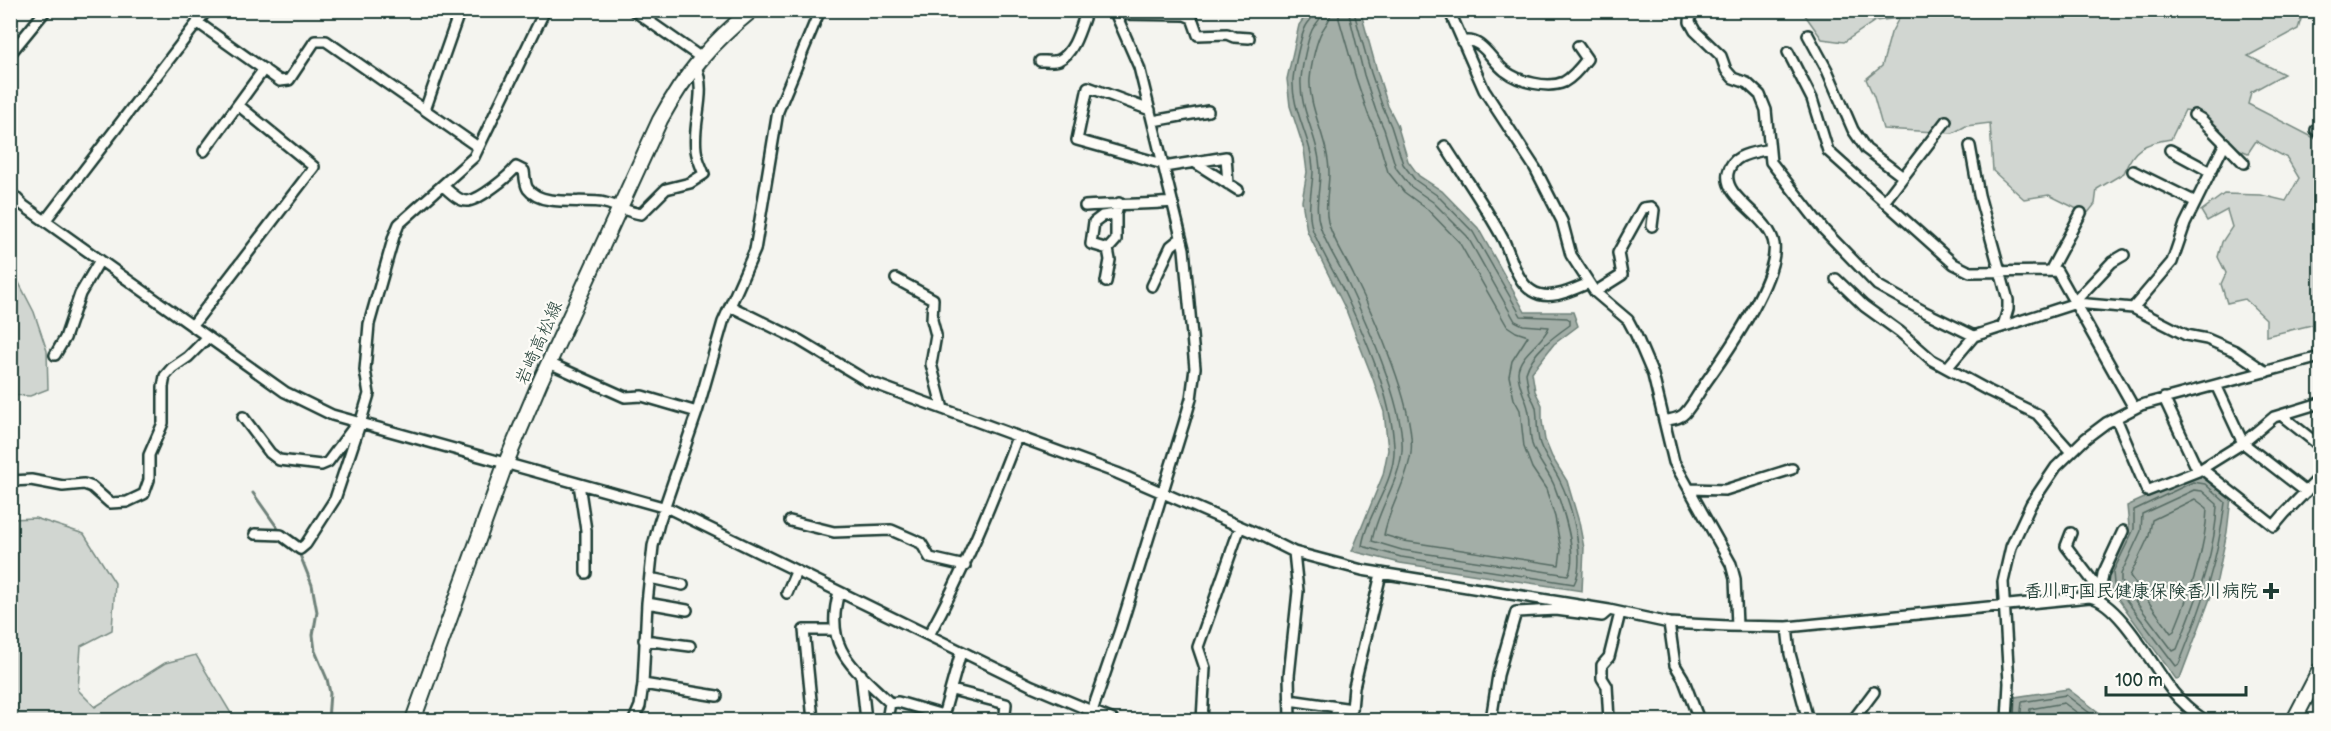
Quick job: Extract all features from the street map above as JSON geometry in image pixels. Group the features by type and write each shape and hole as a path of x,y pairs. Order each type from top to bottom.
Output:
{"main road":[{"name":"岩崎高松線","path":"413,720 505,465 660,120 678,87 698,61 725,31 752,10"},
{"path":"2294,720 2320,670"}],"street":[{"path":"12,49 46,10"},
{"path":"45,221 207,10"},
{"path":"425,110 460,10"},
{"path":"255,534 281,535 300,549 306,544 335,499 369,394 364,370 369,324 399,224 474,157 544,10"},
{"path":"443,186 459,199 468,201 495,185 516,167 524,171 527,188 534,195 552,200 604,202 641,214 666,189 690,183 704,174 696,150 701,97 698,61 633,10"},
{"path":"634,720 640,706 643,684 644,640 653,546 730,306 754,250 778,111 820,10"},
{"path":"1040,61 1058,61 1065,56 1087,10"},
{"path":"1449,10 1484,90 1535,168 1562,221 1571,255 1592,288 1628,320 1653,375 1674,462 1731,564 1735,579 1737,626"},
{"path":"1691,10 1690,22 1721,56 1726,70 1733,78 1747,84 1760,95 1766,110 1771,162 1824,230 1877,285 1974,336"},
{"path":"1089,720 1163,492 1191,399 1195,368 1184,249 1139,67 1115,12 1185,15 1192,18 1198,35 1227,34 1249,38"},
{"path":"197,22 280,81 289,80 315,41 326,41 478,147"},
{"path":"1808,36 1827,70 1853,130 1866,149 1903,177"},
{"path":"1462,42 1470,40 1479,43 1506,72 1517,78 1546,84 1565,81 1581,67 1587,59 1578,46"},
{"path":"1788,52 1812,99 1828,151 1954,264 1970,272 2057,271 2134,408"},
{"path":"204,151 264,69"},
{"path":"1150,110 1088,87 1077,140 1163,165 1226,158 1228,184"},
{"path":"192,326 314,167 238,105"},
{"path":"1153,121 1208,111"},
{"path":"2194,116 2201,119 2244,162"},
{"path":"1884,202 1946,121"},
{"path":"2133,308 2172,262 2185,224 2225,143"},
{"path":"1445,146 1502,238 1522,282 1532,291 1544,295 1560,294 1592,288 1622,275 1618,253 1643,208 1652,207 1654,210 1652,226"},
{"path":"1970,146 1979,195 2008,300 2003,326"},
{"path":"1664,421 1684,414 1738,336 1768,276 1775,253 1774,241 1768,227 1732,190 1728,181 1732,162 1739,157 1769,149"},
{"path":"2170,150 2211,171"},
{"path":"1194,162 1238,190"},
{"path":"2133,171 2196,202"},
{"path":"10,192 24,206 285,392 332,415 505,465 664,507 691,518 796,572 1032,686 1113,720"},
{"path":"1085,206 1172,202"},
{"path":"10,203 24,206"},
{"path":"1108,249 1116,240 1116,214 1119,203"},
{"path":"2050,271 2081,213"},
{"path":"1108,249 1091,244 1094,222 1102,216 1116,214"},
{"path":"1152,286 1171,246 1181,237"},
{"path":"1106,282 1110,260 1108,249"},
{"path":"2076,303 2112,262 2124,255"},
{"path":"55,355 65,338 80,294 100,260"},
{"path":"896,279 933,299 932,321 936,335 930,364 943,409"},
{"path":"1836,279 1864,306 1900,332 1932,360 2037,414 2071,452"},
{"path":"1947,368 1974,336 2076,303 2133,308 2186,336 2207,339 2235,351 2266,372"},
{"path":"730,306 798,340 867,381 1163,492 1294,552 1333,564 1382,574 1609,610 1668,623 1737,626 1787,627 2100,595"},
{"path":"10,481 32,480 63,486 84,484 92,486 110,503 127,502 144,494 149,480 149,455 163,423 165,376 171,368 188,357 208,337"},
{"path":"2007,720 2009,683 2003,582 2011,548 2031,504 2056,467 2086,438 2134,408 2320,357"},
{"path":"549,363 625,397 642,396 697,412"},
{"path":"2216,385 2243,443 2306,492"},
{"path":"2164,398 2200,470 2274,526 2320,477"},
{"path":"2116,418 2147,491 2200,470 2243,443 2274,417 2320,403"},
{"path":"2282,415 2320,446"},
{"path":"243,417 270,453 279,460 321,465 328,462 358,424"},
{"path":"929,635 980,534 1017,437"},
{"path":"1690,489 1725,490 1792,469"},
{"path":"579,484 586,530 586,573"},
{"path":"790,521 834,532 891,530 921,543 930,558 965,566"},
{"path":"1202,720 1205,668 1198,647 1240,527"},
{"path":"2100,595 2103,574 2123,531"},
{"path":"2071,533 2066,546 2100,595 2117,613 2175,695 2204,720"},
{"path":"1290,720 1289,676 1298,591 1294,552"},
{"path":"787,593 796,572"},
{"path":"1289,700 1352,709 1354,687 1382,574"},
{"path":"650,578 684,585"},
{"path":"839,592 835,607 836,639 844,656 890,703"},
{"path":"647,603 687,610"},
{"path":"1491,720 1498,675 1516,612 1556,610 1602,616 1609,610"},
{"path":"1609,720 1607,686 1602,678 1602,665 1609,657 1620,613"},
{"path":"1668,623 1675,665 1683,678 1699,720"},
{"path":"1787,627 1790,654 1808,720"},
{"path":"813,720 804,630 835,630"},
{"path":"644,640 690,646"},
{"path":"890,703 898,702 943,718 961,652"},
{"path":"861,675 866,720"},
{"path":"643,684 717,696"},
{"path":"951,690 1006,704 1005,714"},
{"path":"1866,720 1855,718 1874,692"},
{"path":"886,720 890,703"},
{"path":"1335,720 1337,707"}],"shaded area":[{"path":"1802,11 2296,11 2302,16 2298,29 2248,56 2284,74 2251,92 2248,104 2320,141 2320,323 2266,336 2266,319 2245,299 2227,303 2221,284 2226,273 2218,257 2222,242 2232,227 2227,210 2207,221 2201,211 2224,194 2261,195 2286,201 2299,178 2287,158 2256,141 2248,153 2229,145 2199,112 2185,110 2171,139 2154,142 2141,148 2131,158 2124,173 2097,189 2095,204 2087,214 2049,195 2024,199 1993,171 1990,123 1966,126 1953,133 1883,129 1866,79 1882,66 1891,33 1899,18 1875,21 1844,42 1822,39"},
{"path":"10,281 19,283 34,312 47,351 48,389 30,396 11,395"},
{"path":"35,518 84,534 115,583 112,630 81,646 78,690 95,707 165,663 196,655 235,720 11,720 11,519"}],"water":[{"path":"1309,11 1365,11 1361,13 1377,71 1408,161 1419,176 1442,191 1478,228 1525,312 1573,312 1578,326 1554,344 1532,372 1535,391 1542,405 1545,440 1552,457 1567,481 1579,522 1584,548 1582,591 1400,563 1352,551 1383,475 1388,450 1384,412 1373,379 1346,310 1307,231 1302,201 1307,172 1304,149 1290,106 1287,79 1299,25"},
{"path":"2192,476 2207,478 2231,498 2217,580 2180,678 2176,679 2108,585 2107,571 2129,527 2127,506"},
{"path":"2068,689 2109,720 2014,720 2015,697"}],"waterway":[{"path":"253,493 279,530"},
{"path":"300,555 312,585 317,612 313,635 315,651 327,679 330,693 328,720"}],"place":[{"name":"香川町国民健康保険香川病院","path":"2271,591"}]}
